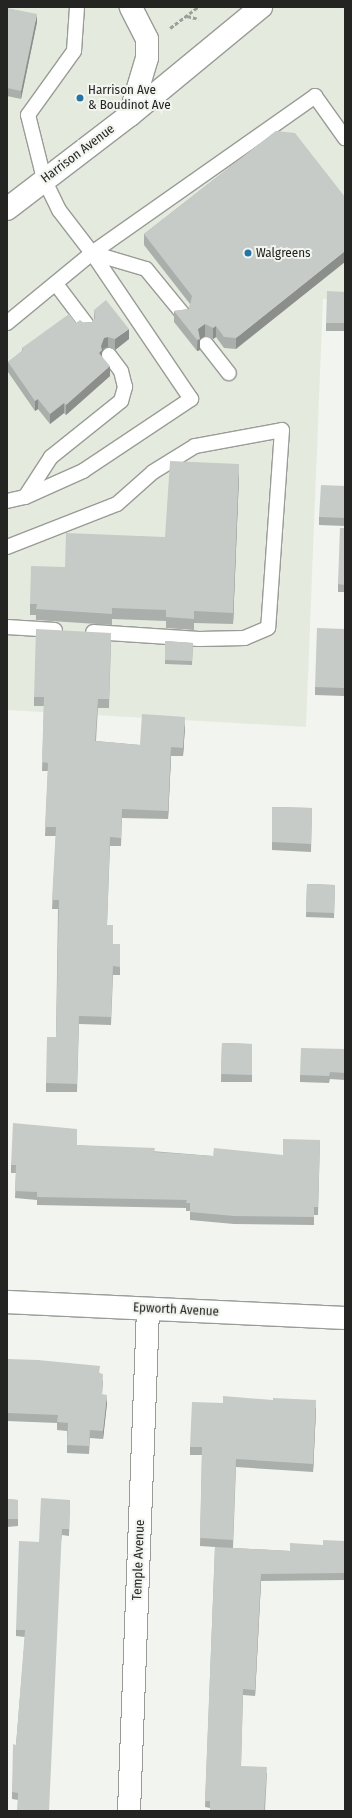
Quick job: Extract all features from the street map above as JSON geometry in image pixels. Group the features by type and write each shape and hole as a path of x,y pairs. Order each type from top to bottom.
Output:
{"street":[{"path":"130,115 147,58 147,39 132,7"},
{"name":"Harrison Avenue","path":"7,209 44,179 130,115 261,7"},
{"name":"Epworth Avenue","path":"7,1302 345,1318"},
{"name":"Temple Avenue","path":"129,1811 148,1309"}],"lane":[{"path":"7,501 26,497 83,471 190,399 92,253 59,210 44,179 28,115 74,52 77,7"},
{"path":"7,323 92,253 315,96 345,138"},
{"path":"92,253 146,268 183,314"},
{"path":"56,284 87,325"},
{"path":"206,344 229,373"},
{"path":"26,497 51,457 121,401 125,387 121,371 109,354"},
{"path":"7,547 117,504 154,472 194,446 282,430 268,628 245,638 214,638 7,627"}],"path":[{"path":"165,32 198,7"},
{"path":"187,16 199,19"}],"shaded area":[{"path":"7,7 345,7 345,300 323,299 306,727 7,710"}],"building":[{"path":"7,8 37,14 21,91 7,88"},
{"name":"Walgreens","path":"276,131 295,133 345,197 345,251 236,338 224,337 216,326 213,328 205,324 198,329 200,339 197,340 174,311 189,309 192,296 144,234"},
{"path":"327,291 345,292 345,323 326,323"},
{"path":"106,300 129,329 115,339 108,337 104,338 101,346 102,350 99,353 110,366 66,405 64,403 50,414 38,399 35,401 8,362 23,350 22,348 69,314 76,323 80,320 84,323 92,322 95,318 94,310"},
{"path":"170,461 239,464 233,613 194,611 194,619 166,617 166,610 112,608 112,614 36,609 37,604 30,604 31,566 65,567 66,533 165,537"},
{"path":"321,485 345,486 345,518 319,517"},
{"path":"340,528 345,528 345,585 338,584"},
{"path":"317,628 345,629 344,688 315,687"},
{"path":"36,629 111,633 109,699 98,699 95,741 140,745 142,714 185,717 183,748 171,747 168,811 122,809 121,838 110,837 107,925 113,925 113,944 120,944 120,967 113,966 111,1017 79,1016 77,1084 46,1083 47,1037 56,1037 59,900 52,900 56,827 45,827 48,763 42,762 44,697 34,697"},
{"path":"165,641 193,643 192,661 165,660"},
{"path":"272,807 312,808 311,844 272,842"},
{"path":"307,884 335,885 334,913 306,912"},
{"path":"222,1043 252,1044 252,1075 221,1074"},
{"path":"301,1048 345,1049 345,1073 330,1072 329,1076 300,1075"},
{"path":"13,1123 77,1129 77,1145 155,1148 154,1152 213,1156 214,1148 283,1155 283,1139 320,1140 318,1207 314,1207 314,1217 234,1216 190,1212 190,1203 186,1203 187,1200 37,1197 37,1192 15,1191 16,1165 11,1165"},
{"path":"7,1359 38,1360 100,1366 99,1373 103,1374 102,1394 107,1395 103,1431 90,1430 89,1446 67,1445 68,1423 57,1422 58,1415 7,1413"},
{"path":"223,1396 273,1400 273,1398 316,1400 313,1464 236,1459 233,1540 200,1538 202,1447 190,1447 192,1402 223,1403"},
{"path":"41,1498 70,1500 69,1529 62,1529 49,1811 17,1811 18,1793 12,1792 13,1744 16,1745 25,1630 16,1630 19,1541 39,1542"},
{"path":"7,1499 18,1500 18,1519 7,1519"},
{"path":"323,1540 345,1541 345,1573 261,1574 255,1690 243,1689 241,1766 267,1767 264,1811 210,1811 210,1801 205,1801 215,1547 290,1551 290,1543 323,1545"}],"place":[{"name":"Harrison Ave & Boudinot Ave","path":"80,98"},
{"name":"Walgreens","path":"248,253"}]}
